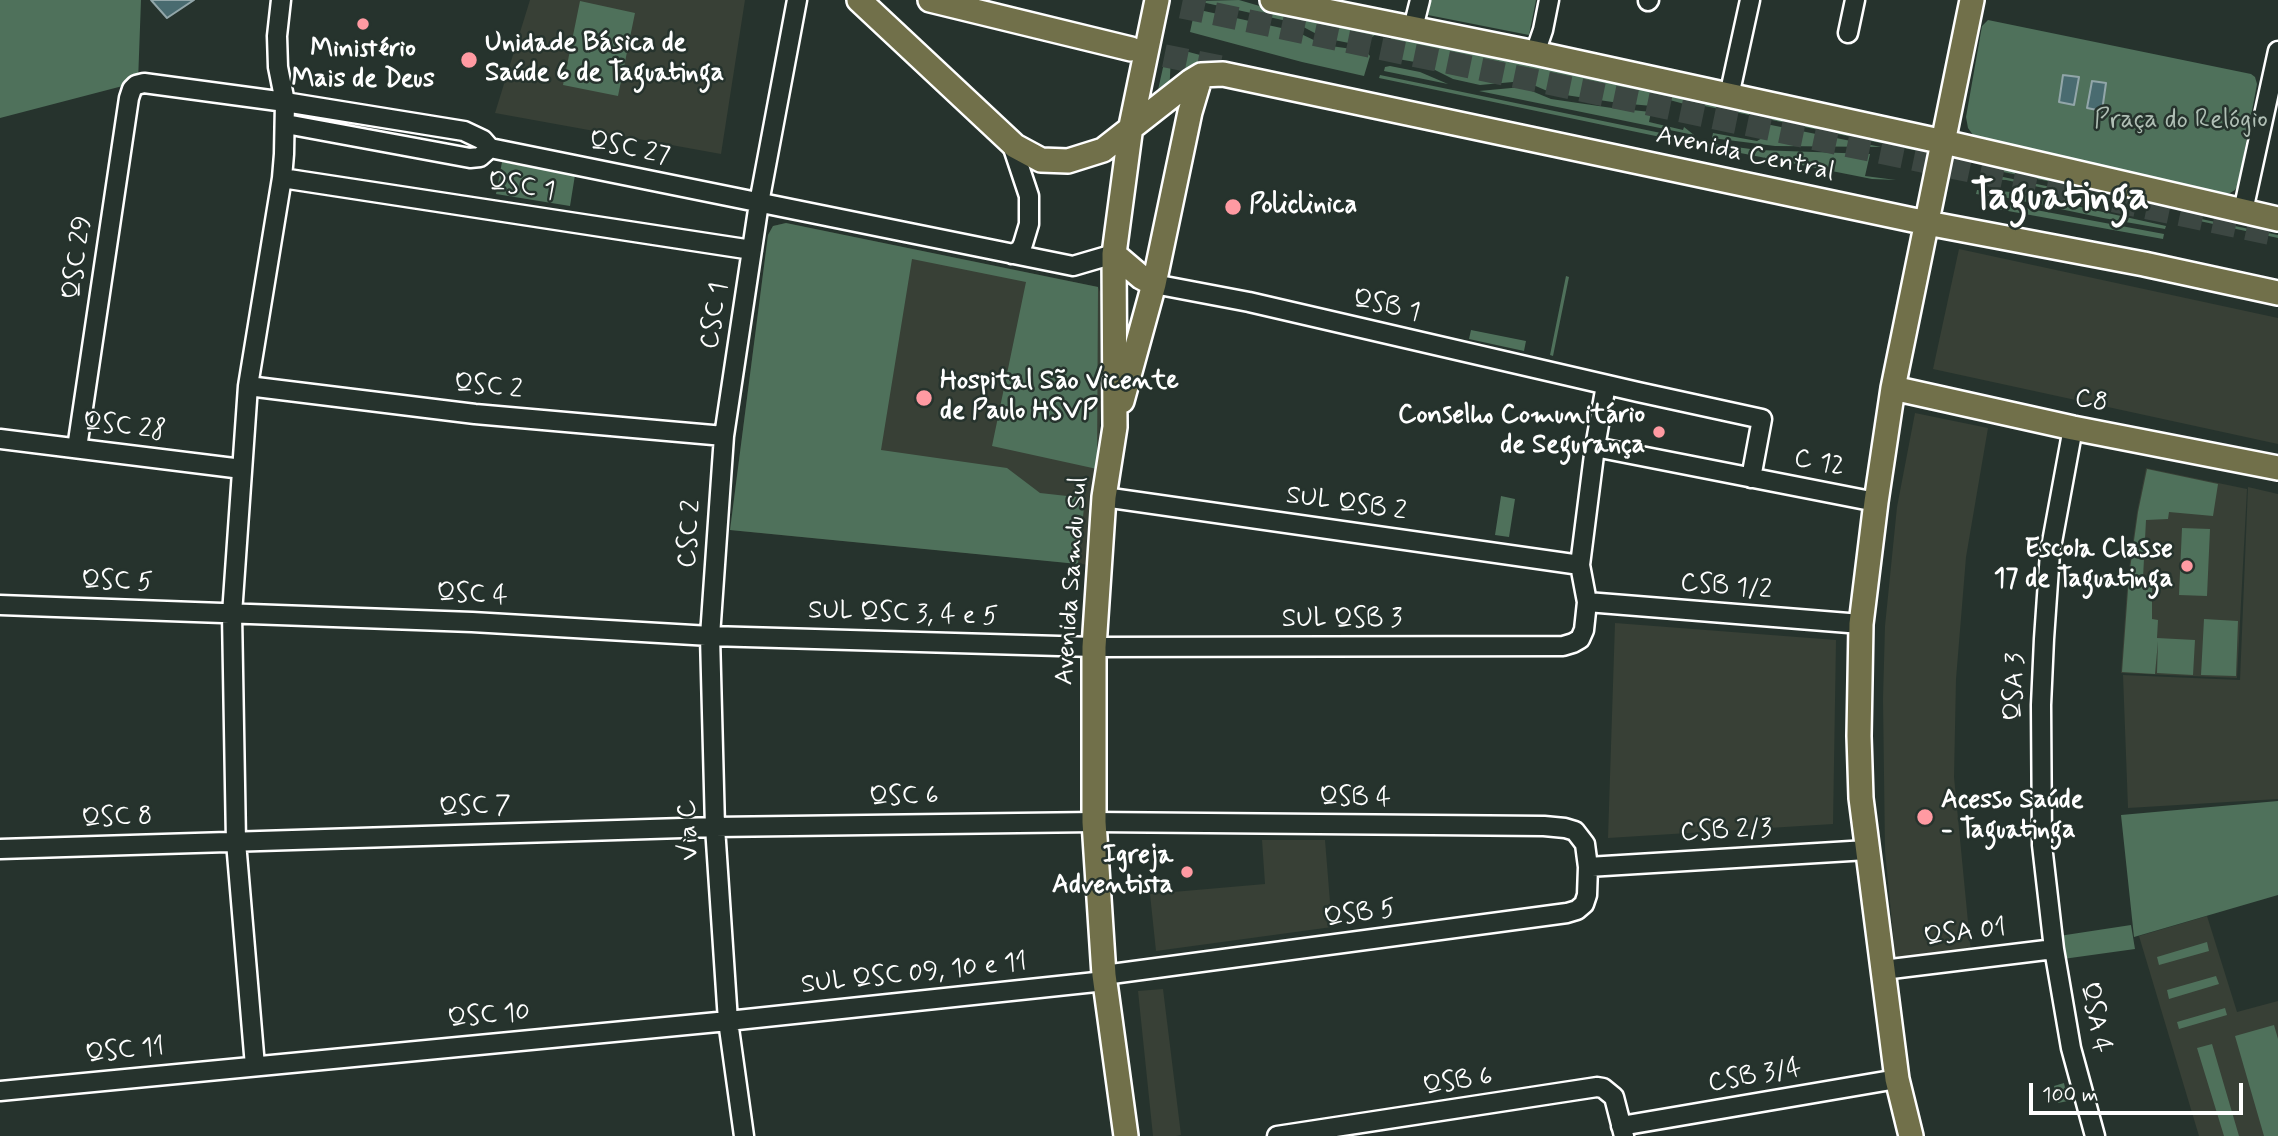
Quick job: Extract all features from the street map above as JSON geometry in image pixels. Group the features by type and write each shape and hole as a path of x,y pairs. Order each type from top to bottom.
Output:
{"main road":[{"path":"859,0 1011,142 1041,160 1068,161 1103,150 1201,75"},
{"path":"930,0 1131,49"},
{"name":"Avenida Samdu Sul","path":"1126,1136 1105,978 1094,822 1094,647 1104,497 1115,428 1114,254 1131,127 1157,0"},
{"name":"Avenida Central","path":"1272,0 1729,96 1942,148 2278,219"},
{"path":"1911,1136 1897,1079 1861,798 1861,624 1893,388 1972,0"},
{"path":"1115,428 1154,284 1190,112 1201,75"},
{"name":"Avenida Central","path":"1201,75 1238,76 2278,293"},
{"path":"1114,254 1140,277 1154,284"},
{"name":"C8","path":"1893,388 2073,428 2278,467"}],"street":[{"path":"255,1066 236,842 232,614 248,386 282,178 286,124 278,67 277,36 281,0"},
{"name":"CSC 1","path":"724,436 759,203 797,0"},
{"path":"1413,28 1420,0"},
{"path":"1535,54 1549,0"},
{"path":"1729,96 1750,0"},
{"path":"1848,33 1855,0"},
{"path":"2244,211 2276,74 2278,51"},
{"name":"QSC 27","path":"144,83 285,102 464,131 475,134 490,148 1073,265 1114,254"},
{"name":"QSC 29","path":"77,448 129,98 132,89 144,83"},
{"name":"QSC 27","path":"286,124 470,158 480,157 490,148"},
{"path":"1011,142 1029,195 1029,224 1020,250 1012,254"},
{"name":"QSC 1","path":"282,178 752,250"},
{"name":"QSB 1","path":"1154,284 1249,302 1762,419 1751,478"},
{"path":"1587,602 1580,565 1606,385"},
{"name":"QSC 2","path":"248,386 475,414 724,436"},
{"name":"QSA 3","path":"2054,949 2042,845 2041,705 2050,553 2073,428"},
{"name":"CSC 2","path":"710,636 724,436"},
{"name":"QSC 28","path":"0,439 242,469"},
{"name":"C 12","path":"1595,447 1876,502"},
{"name":"SUL QSB 2","path":"1104,497 1580,565"},
{"name":"SUL QSB 3","path":"1094,647 1546,647 1573,643 1580,639 1584,630 1587,602"},
{"name":"CSB 1/2","path":"1587,602 1861,624"},
{"name":"QSC 5","path":"0,606 232,614"},
{"name":"QSC 4","path":"232,614 472,622 710,636"},
{"name":"SUL QSC 3, 4 e 5","path":"710,636 1094,647"},
{"name":"Via C","path":"710,636 715,827 729,1021 744,1136"},
{"name":"QSC 6","path":"715,827 1094,822"},
{"name":"QSB 4","path":"1094,822 1565,828 1575,831 1581,837 1585,844 1588,867"},
{"name":"QSC 7","path":"236,842 715,827"},
{"name":"QSC 8","path":"0,849 236,842"},
{"name":"CSB 2/3","path":"1588,867 1867,850"},
{"name":"QSB 5","path":"1105,978 1567,913 1584,904 1588,867"},
{"name":"QSA 01","path":"1883,970 2054,949"},
{"name":"QSA 4","path":"2054,949 2071,1048 2095,1136"},
{"name":"SUL QSC 09, 10 e 11","path":"729,1021 1105,978"},
{"name":"QSC 10","path":"255,1066 729,1021"},
{"name":"QSC 11","path":"0,1090 255,1066"},
{"name":"CSB 3/4","path":"1622,1131 1897,1079"},
{"name":"QSB 6","path":"1277,1136 1597,1087 1603,1088 1614,1097 1622,1131"}],"shaded area":[{"path":"530,0 745,0 721,154 495,113"},
{"name":"Hospital São Vicente de Paulo HSVP","path":"786,223 1098,287 1105,303 1106,327 1091,565 730,530 768,235 773,226"},
{"path":"1959,249 2278,318 2278,444 1933,369"},
{"path":"1915,413 1988,428 1966,557 1956,679 1954,777 1971,953 1896,964 1885,851 1885,626 1897,507"},
{"name":"Escola Classe 17 de Taguatinga","path":"2146,468 2247,489 2237,678 2121,673 2128,576"},
{"path":"2248,487 2278,494 2278,799 2128,808 2123,675 2240,680"},
{"path":"1615,623 1836,640 1833,824 1608,838"},
{"path":"1262,840 1325,840 1332,927 1156,951 1150,894 1265,884"},
{"path":"2207,916 2237,1012 2278,1001 2278,1136 2199,1136 2139,936"},
{"path":"1163,989 1181,1135 1176,1136 1153,1136 1138,991"}],"green space":[{"path":"0,0 141,0 138,82 0,118"},
{"path":"1239,0 1376,31 1369,39 1354,44 1324,38 1296,23 1197,1"},
{"path":"1431,0 1536,0 1529,35 1428,15"},
{"path":"580,1 635,13 618,96 563,85"},
{"path":"1195,9 1295,31 1324,45 1363,48 1370,56 1364,76 1190,32"},
{"name":"Praça do Relógio","path":"1988,20 2251,74 2257,84 2235,190 2223,193 1987,143 1973,135 1968,128 1966,117 1982,26"},
{"path":"1392,34 1750,112 1749,115 1688,105 1655,96 1652,106 1619,103 1552,93 1524,81 1480,85 1453,79 1421,63 1392,58 1388,54"},
{"path":"1185,51 1287,78 1287,79 1183,86"},
{"path":"1171,55 1169,97 1154,108 1164,63"},
{"path":"1385,67 1420,72 1448,84 1384,71"},
{"path":"1380,75 1690,139 1689,143 1379,78"},
{"path":"1522,87 1551,99 1651,112 1649,122 1683,130 1684,127 1694,135 1479,91"},
{"path":"1768,115 1932,150 1932,154 1767,119"},
{"path":"1766,124 1881,147 1775,146 1712,138 1713,133 1757,141 1764,137"},
{"path":"1706,143 1758,150 1870,154 1865,176 1896,180 1872,179 1705,146"},
{"path":"502,162 575,175 570,206 496,194"},
{"path":"1700,162 1921,208 1920,216 1699,165"},
{"path":"1985,164 2169,203 2168,206 1984,168"},
{"path":"1984,173 2166,211 2166,214 2006,180 1982,179"},
{"path":"1977,190 2013,192 2166,226 2165,229 1989,194 1976,194"},
{"path":"1988,201 2164,234 2163,239 1986,207"},
{"path":"2182,215 2278,235 2278,238 2181,217"},
{"name":"Hospital São Vicente de Paulo HSVP","path":"786,223 1098,287 1097,469 992,446 1026,282 912,259 881,450 1007,468 1040,493 1085,498 1078,564 730,530 768,235 773,226"},
{"path":"1566,276 1569,277 1553,356 1550,355"},
{"path":"1471,330 1526,341 1524,351 1469,339"},
{"path":"2147,469 2218,484 2213,516 2169,512 2168,519 2146,520 2143,578 2152,580 2152,619 2158,620 2157,638 2195,640 2193,675 2157,673 2158,641 2155,674 2122,672 2129,576"},
{"path":"1501,496 1515,499 1509,537 1495,535"},
{"path":"2182,528 2210,529 2207,596 2179,595"},
{"path":"2204,619 2238,621 2236,676 2201,675"},
{"path":"2278,801 2278,895 2134,937 2121,815"},
{"path":"2131,925 2135,949 2063,959 2059,936"},
{"path":"2207,942 2209,951 2159,965 2157,957"},
{"path":"2216,976 2219,984 2169,999 2167,990"},
{"path":"2225,1008 2227,1015 2179,1029 2177,1022"},
{"path":"2274,1025 2278,1039 2278,1136 2264,1136 2235,1036"},
{"path":"2212,1044 2239,1136 2224,1136 2197,1048"},
{"path":"2064,1083 2068,1101 2058,1103 2054,1086"}],"water":[{"path":"151,0 194,0 167,18"},
{"path":"2063,75 2079,77 2074,105 2059,102"},
{"path":"2092,81 2106,83 2102,111 2087,108"}],"tunnel":[{"path":"1148,0 2278,235"},
{"path":"1131,49 1231,69"}],"place":[{"name":"Ministério Mais de Deus","path":"363,24"},
{"name":"Unidade Básica de Saúde 6 de Taguatinga","path":"469,60"},
{"name":"Policlinica","path":"1233,207"},
{"name":"Hospital São Vicente de Paulo HSVP","path":"924,398"},
{"name":"Conselho Comunitário de Segurança","path":"1659,432"},
{"name":"Escola Classe 17 de Taguatinga","path":"2187,566"},
{"name":"Acesso Saúde - Taguatinga","path":"1925,817"},
{"name":"Igreja Adventista","path":"1187,872"}],"district":[{"name":"Taguatinga","path":"2060,200"}]}
